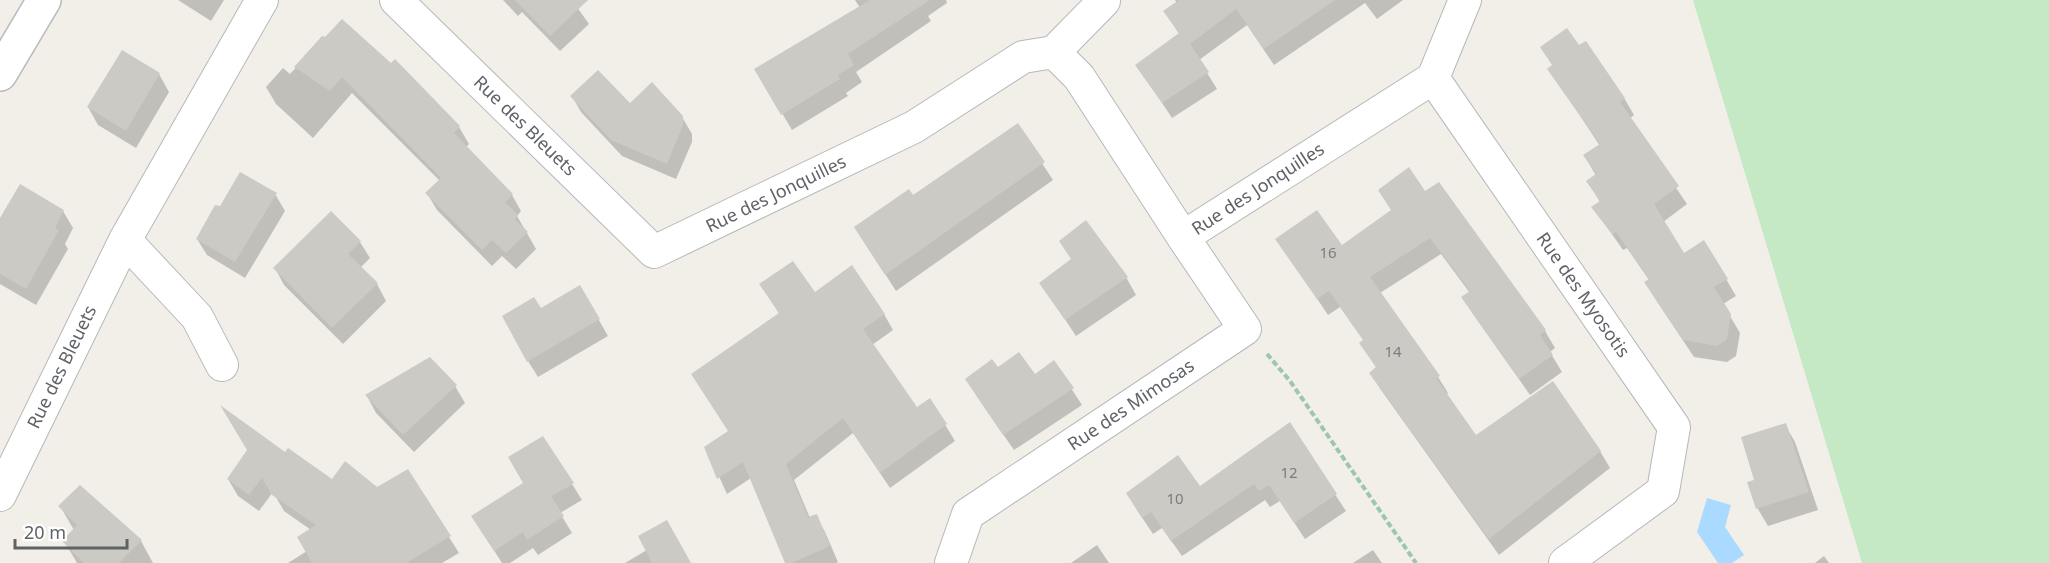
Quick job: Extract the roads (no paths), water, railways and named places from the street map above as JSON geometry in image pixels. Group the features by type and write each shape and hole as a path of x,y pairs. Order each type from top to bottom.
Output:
{"street":[{"path":"5,52 44,0"},
{"name":"Rue des Bleuets","path":"0,495 124,240 262,0"},
{"name":"Rue des Bleuets","path":"396,0 654,252"},
{"path":"1433,78 1465,0"},
{"path":"1054,52 1104,1"},
{"name":"Rue des Jonquilles","path":"654,252 914,127 1023,57 1054,52 1079,78 1183,237 1433,78"},
{"name":"Rue des Myosotis","path":"1433,78 1674,427 1663,491 1565,563"},
{"name":"Rue des Mimosas","path":"951,563 968,514 1245,329 1183,237"},
{"path":"124,240 197,317 222,365"}],"water":[{"path":"1707,498 1731,505 1725,527 1744,555 1732,563 1718,563 1697,532"}]}
